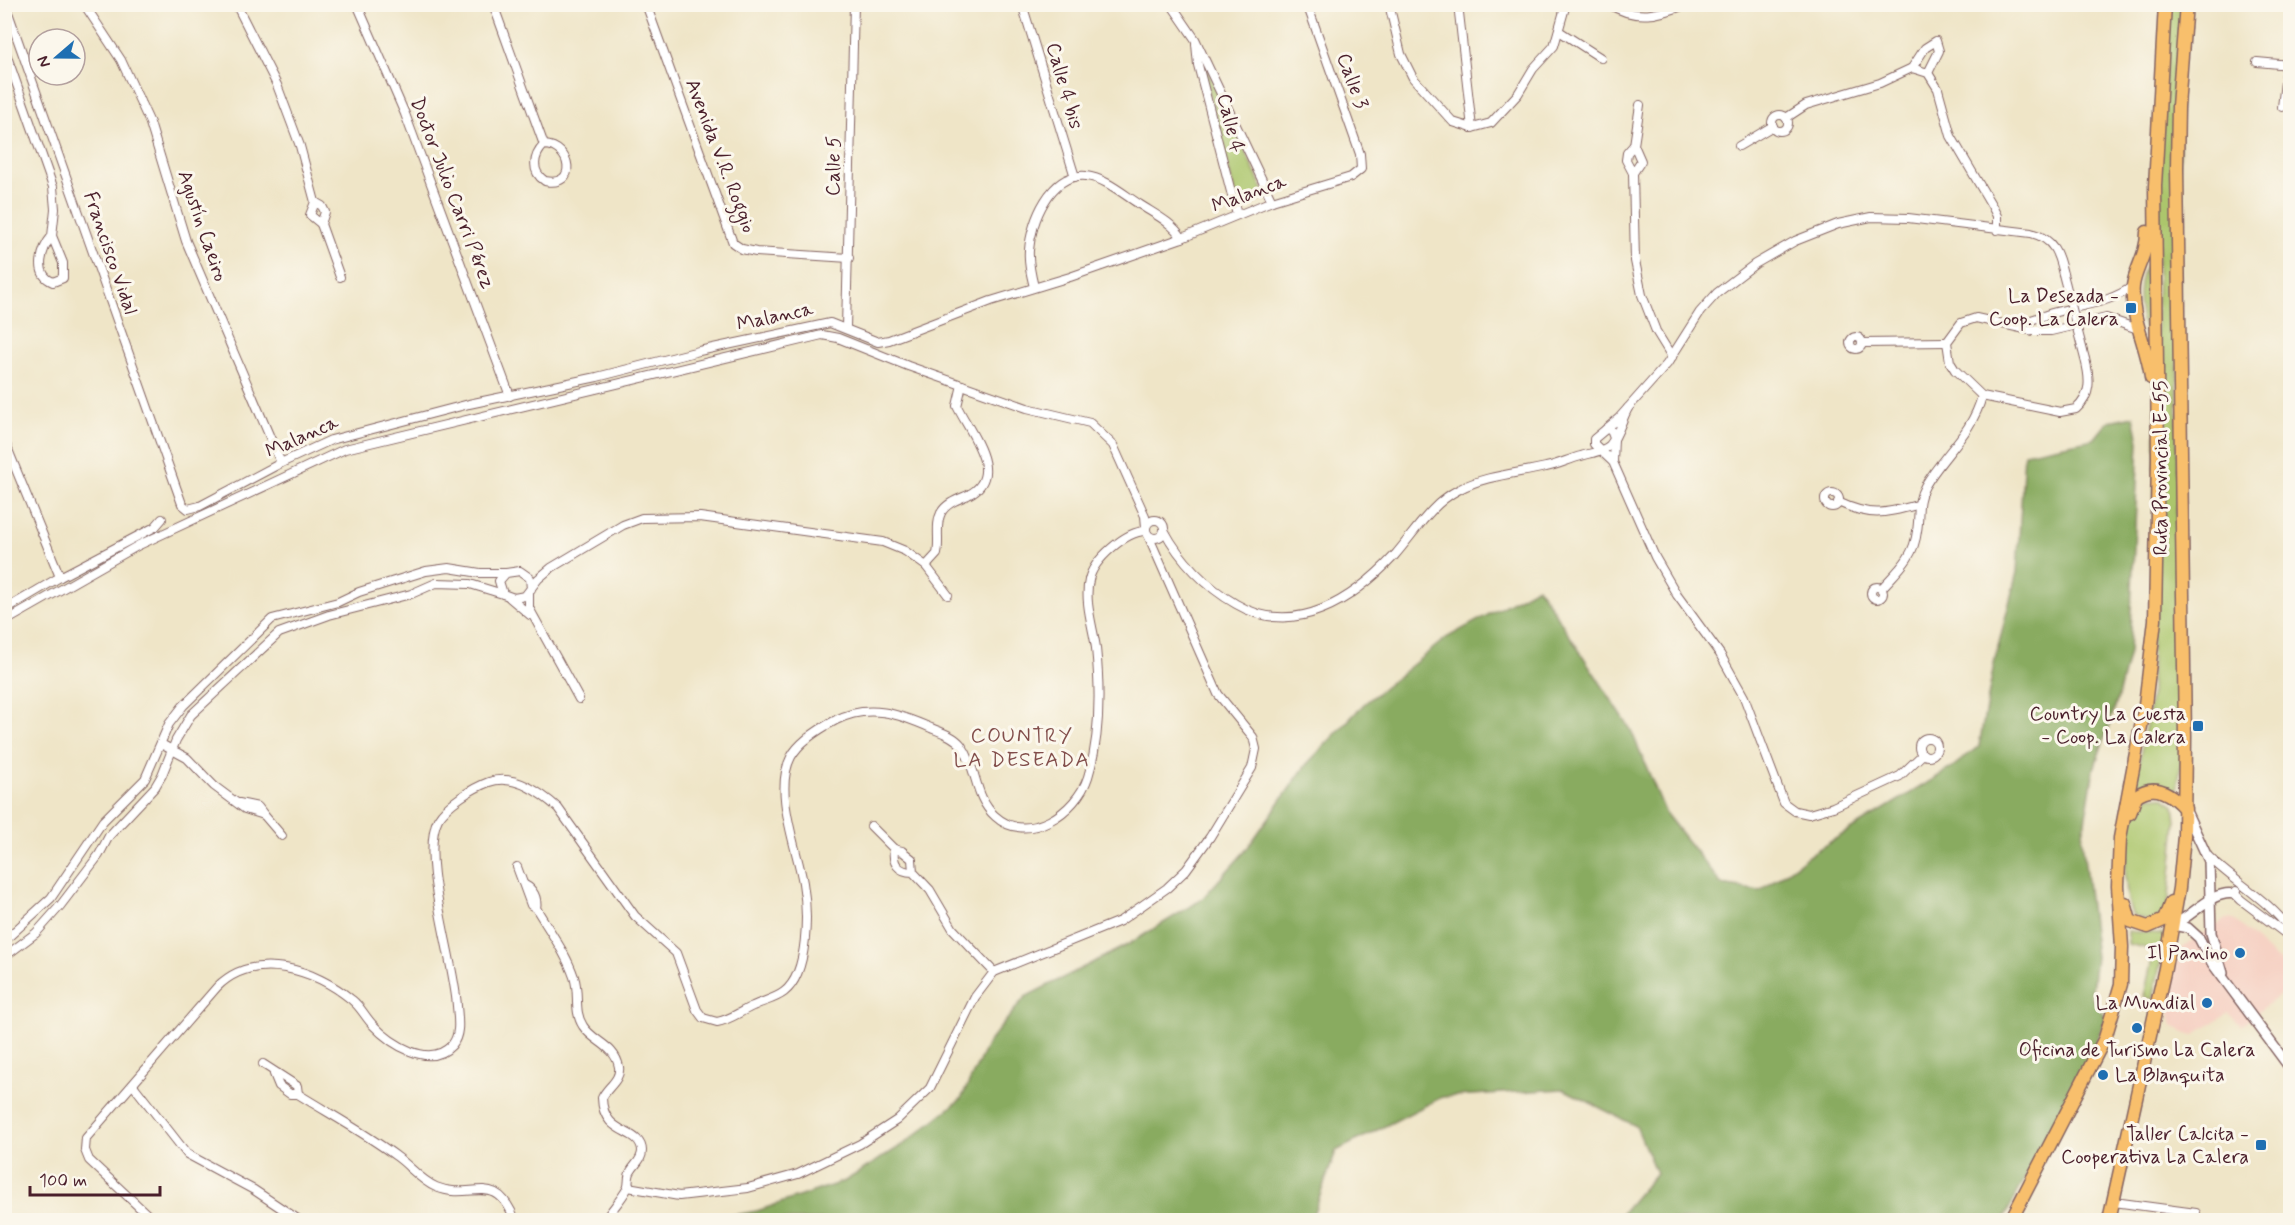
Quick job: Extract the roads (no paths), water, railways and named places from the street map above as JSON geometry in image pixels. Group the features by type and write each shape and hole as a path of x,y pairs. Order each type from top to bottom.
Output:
{"main road":[{"name":"Ruta Provincial E-55","path":"2011,1221 2098,1052 2114,1014 2122,967 2118,902 2120,838 2150,677 2155,620 2157,118 2165,4"},
{"name":"Ruta Provincial E-55","path":"2109,1221 2173,928 2180,888 2185,810 2177,168 2178,106 2186,4"},
{"path":"2157,118 2149,153 2146,253 2133,286 2138,329 2150,367 2152,472 2157,516"},
{"path":"2120,838 2128,825 2134,799 2144,791 2165,792 2185,810"},
{"path":"2118,886 2124,897 2130,921 2148,927 2173,928"},
{"path":"2148,927 2164,920 2171,899 2180,888"}],"street":[{"name":"Francisco Vidal","path":"5,4 178,493 182,504 188,509"},
{"name":"Agustín Caeiro","path":"84,4 121,60 146,114 186,241 281,463"},
{"path":"236,4 264,55 281,95 300,146 315,202 310,215 321,224 340,277"},
{"name":"Doctor Julio Carri Pérez","path":"357,4 405,114 510,396"},
{"path":"494,4 544,145"},
{"name":"Avenida V.R. Roggio","path":"646,4 733,243 742,249 756,252 849,258"},
{"name":"Calle 5","path":"846,328 854,4"},
{"name":"Calle 4 bis","path":"1022,4 1075,177"},
{"name":"Calle 4","path":"1171,4 1195,39 1272,201"},
{"name":"Calle 3","path":"1307,4 1360,154 1361,169"},
{"path":"1389,4 1401,54 1413,78 1453,123 1472,128 1491,123 1504,110 1554,46 1566,4"},
{"path":"1458,4 1472,128"},
{"path":"1609,4 1623,12 1644,16 1657,15 1688,4"},
{"path":"1559,31 1600,58"},
{"name":"Calle 4","path":"1195,39 1198,64 1237,214"},
{"path":"1738,146 1773,126 1777,130 1785,129 1788,125 1786,118 1806,105 1880,83 1912,69 1925,48 1936,41 1939,51 1928,73"},
{"path":"4,48 53,186 55,198 52,237 64,270 63,278 53,282 44,274 41,259 45,245 52,237"},
{"path":"2257,62 2289,65 2283,107"},
{"path":"1912,69 1928,73 1938,89 1951,136 1992,207 1998,230"},
{"path":"1633,173 1641,161 1634,145 1640,105"},
{"path":"544,145 555,147 566,157 569,170 567,176 561,180 545,181 537,173 535,158 544,145"},
{"path":"1634,145 1627,153 1626,160 1633,173 1633,251 1637,275 1656,331 1672,357"},
{"name":"Malanca","path":"188,509 200,506 281,463 352,433 826,323 883,342 1034,287 1182,238 1272,201 1351,177 1361,169"},
{"path":"1034,287 1029,250 1035,226 1053,190 1075,177 1088,176 1108,184 1174,227 1182,238"},
{"path":"315,202 322,206 325,212 321,224"},
{"path":"1568,459 1586,449 1628,408 1672,357 1700,312 1727,284 1774,253 1818,231 1853,220 1879,217 1908,218 2031,233 2048,239 2057,251 2062,274 2085,359 2089,375 2088,392 2081,405 2072,411 2060,412 1982,396 1955,370 1950,362 1947,342 1955,327 1968,319 1990,320 2034,331 2051,331 2106,318 2138,329"},
{"path":"2003,323 2030,322 2049,314 2115,298 2133,286"},
{"path":"2049,314 2045,324 2051,331"},
{"path":"4,622 139,545 266,484 353,447 822,336 838,338 1026,408 1090,423 1113,445 1153,533"},
{"path":"1862,343 1947,342"},
{"path":"926,566 937,554 938,521 943,509 980,488 986,476 981,451 957,406 962,385"},
{"path":"1881,589 1909,558 1918,530 1917,505 1936,469 1976,415 1982,396"},
{"path":"153,1221 89,1160 85,1150 89,1131 231,974 253,968 285,968 316,977 353,1001 376,1028 407,1050 427,1054 450,1047 458,1031 456,986 433,871 431,844 438,820 443,812 494,781 506,780 533,789 558,808 635,916 676,953 692,1000 703,1018 710,1022 725,1021 783,993 794,981 804,951 803,884 784,792 786,770 796,749 835,720 872,710 897,714 957,742 966,755 988,809 1003,822 1018,828 1030,827 1060,815 1076,799 1087,779 1094,741 1097,672 1088,594 1090,574 1105,553 1137,532 1153,533 1173,546 1205,582 1241,607 1270,617 1297,618 1338,603 1368,581 1432,510 1455,491 1491,477 1550,466 1601,450 1611,444 1628,408"},
{"path":"1606,429 1611,430 1614,438 1613,462"},
{"path":"1594,439 1595,447 1613,462 1655,557 1677,595 1720,654 1744,697 1784,803 1801,813 1819,812 1900,776 1923,754"},
{"path":"4,440 60,577"},
{"path":"1137,501 1162,523 1153,533"},
{"path":"1838,502 1875,513 1891,513 1917,505"},
{"path":"4,957 36,933 99,855 109,836 155,787 191,715 284,631 329,615 411,594 436,583 470,584 506,595 522,597 551,568 634,520 678,516 717,519 883,542 905,551 926,566 948,595"},
{"path":"4,610 154,527 162,519"},
{"path":"628,1187 679,1196 748,1188 798,1174 867,1139 897,1120 930,1088 975,997 994,972 1120,921 1167,888 1186,870 1210,837 1256,760 1256,749 1253,738 1218,694 1154,552 1151,521 1156,520"},
{"path":"2290,559 2290,564"},
{"path":"4,941 36,914 62,882 103,821 145,779 169,724 183,706 276,617 338,602 408,575 449,568 480,573 508,573 551,568"},
{"path":"520,571 530,578 529,608 579,699"},
{"path":"508,573 499,581 506,595 535,621"},
{"path":"252,640 263,649"},
{"path":"161,744 173,748 214,786 255,814 264,815 282,836"},
{"path":"2185,810 2211,868 2211,933 2225,981"},
{"path":"871,825 894,849 902,851 912,859 913,872 930,891 953,930 994,972"},
{"path":"894,849 894,861 899,869 904,872 913,872"},
{"path":"2206,854 2238,884 2282,919 2290,929"},
{"path":"516,867 531,905 536,908 572,973 577,987 580,1020 589,1034 604,1043 617,1061 619,1073 604,1093 602,1106 614,1126 636,1137 640,1143 640,1159 630,1173 628,1187 605,1221"},
{"path":"62,882 74,888"},
{"path":"2235,894 2238,884"},
{"path":"2173,928 2221,894 2235,894 2290,937"},
{"path":"2173,928 2182,926 2195,933 2225,981 2290,1068"},
{"path":"263,1064 274,1074 285,1076 297,1086 298,1094 396,1156 429,1184 443,1190 493,1190 506,1201 515,1221"},
{"path":"133,1085 187,1154 254,1190 299,1221"},
{"path":"2114,1202 2196,1213"}],"place":[{"name":"La Deseada - Coop. La Calera","path":"2131,308"},
{"name":"Country La Cuesta - Coop. La Calera","path":"2198,726"},
{"name":"Il Panino","path":"2240,953"},
{"name":"La Mundial","path":"2207,1003"},
{"name":"Oficina de Turismo La Calera","path":"2137,1028"},
{"name":"La Blanquita","path":"2103,1075"},
{"name":"Taller Calcita - Cooperativa La Calera","path":"2261,1145"}],"district":[{"name":"COUNTRY LA DESEADA","path":"1022,748"}]}
